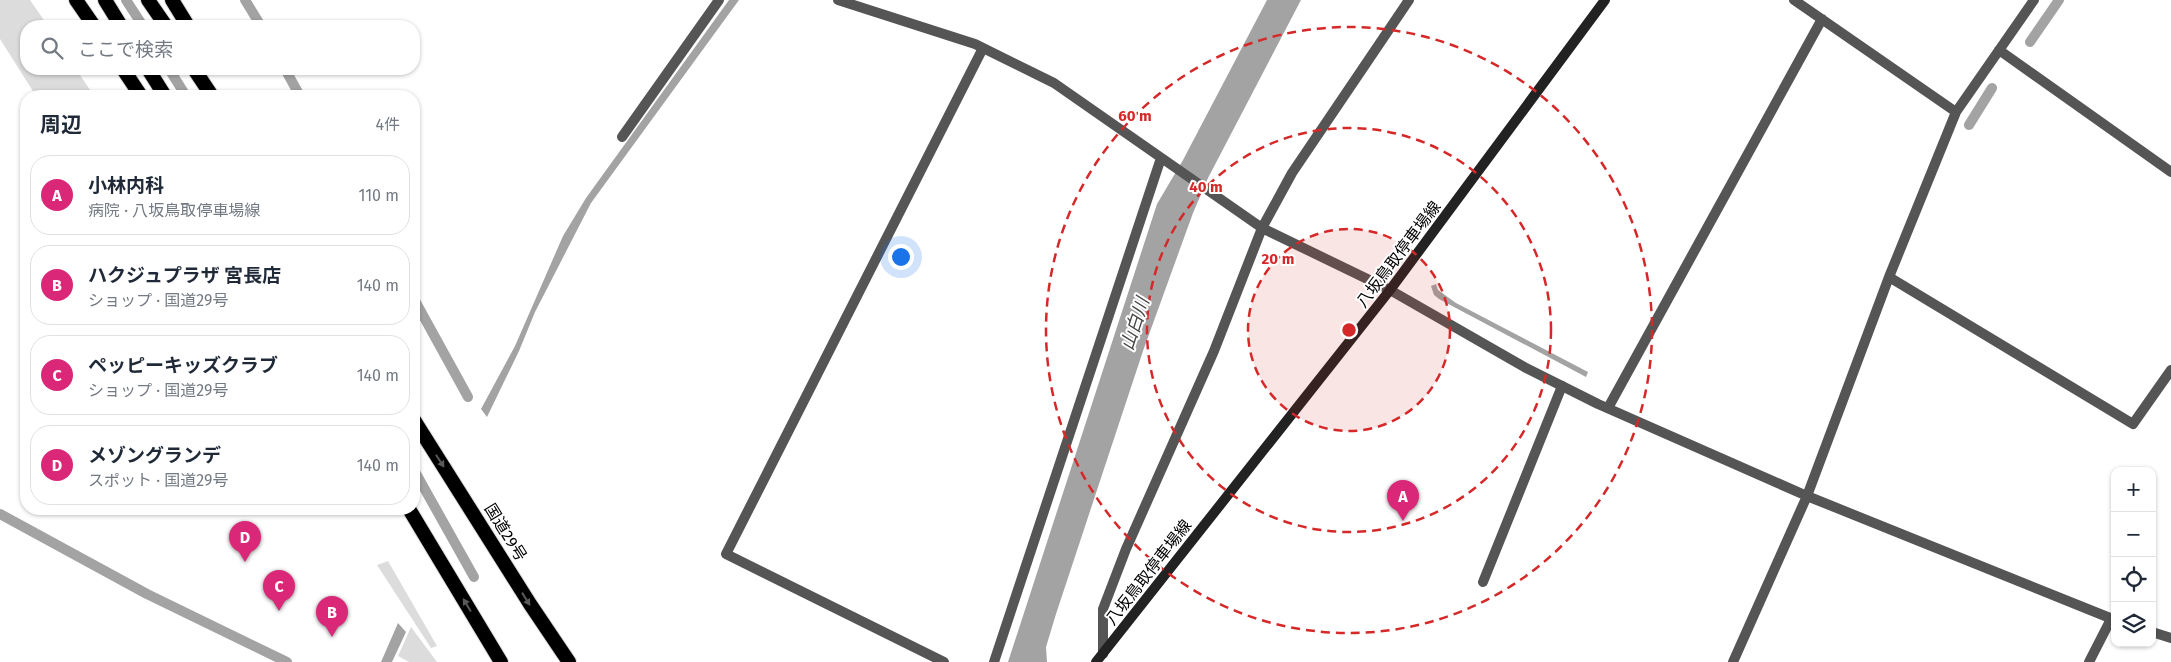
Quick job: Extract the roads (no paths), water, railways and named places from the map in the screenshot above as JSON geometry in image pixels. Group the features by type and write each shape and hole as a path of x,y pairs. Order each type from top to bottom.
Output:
{"highway":[{"path":"76,0 90,20"},
{"path":"105,0 117,20"},
{"path":"148,0 162,20"},
{"path":"172,0 184,20"},
{"path":"126,75 137,90"},
{"path":"152,75 161,90"},
{"path":"198,75 208,90"},
{"path":"205,75 209,90"},
{"name":"国道29号","path":"420,430 530,604 570,662"},
{"path":"413,515 501,662"}],"main road":[{"name":"八坂鳥取停車場線","path":"1100,658 1390,290 1605,0"}],"street":[{"path":"622,136 719,0"},
{"path":"838,0 983,48 1054,83 1262,228 1390,290 1526,368 1562,386 1807,496 2111,619"},
{"path":"1100,658 1103,609 1126,549 1214,350 1262,228 1292,173 1409,0"},
{"path":"1794,0 1956,112"},
{"path":"1733,662 1807,496 1889,277 1956,112 2034,0"},
{"path":"1608,408 1822,19"},
{"path":"944,662 726,554 983,48"},
{"path":"1999,50 2171,172"},
{"path":"994,662 1161,158"},
{"path":"1889,277 2133,424 2171,370"},
{"path":"1483,582 1562,386"},
{"path":"2090,662 2111,624"},
{"path":"2156,633 2171,638"}],"water":[{"path":"729,0 739,0 591,203 535,312 519,351 487,417 481,409 515,346 563,236 586,198"},
{"name":"山白川","path":"1267,0 1301,0 1208,178 1193,213 1143,351 1056,614 1046,647 1047,662 1008,662 1157,204 1183,160"},
{"path":"1436,284 1438,290 1456,303 1588,372 1586,377 1439,299 1434,295 1431,286"},
{"path":"398,623 406,632 392,662 381,662"}],"waterway":[{"path":"126,0 139,20"},
{"path":"245,0 257,20"},
{"path":"2030,42 2059,0"},
{"path":"173,75 182,90"},
{"path":"288,75 297,90"},
{"path":"1969,125 1992,88"},
{"path":"420,310 468,397"},
{"path":"420,481 474,577"},
{"path":"0,514 147,594 287,662"}],"place":[{"name":"小林内科","path":"1403,521"},
{"name":"メゾングランデ","path":"245,562"},
{"name":"ペッピーキッズクラブ","path":"279,611"},
{"name":"ハクジュプラザ 宮長店","path":"332,637"}]}
